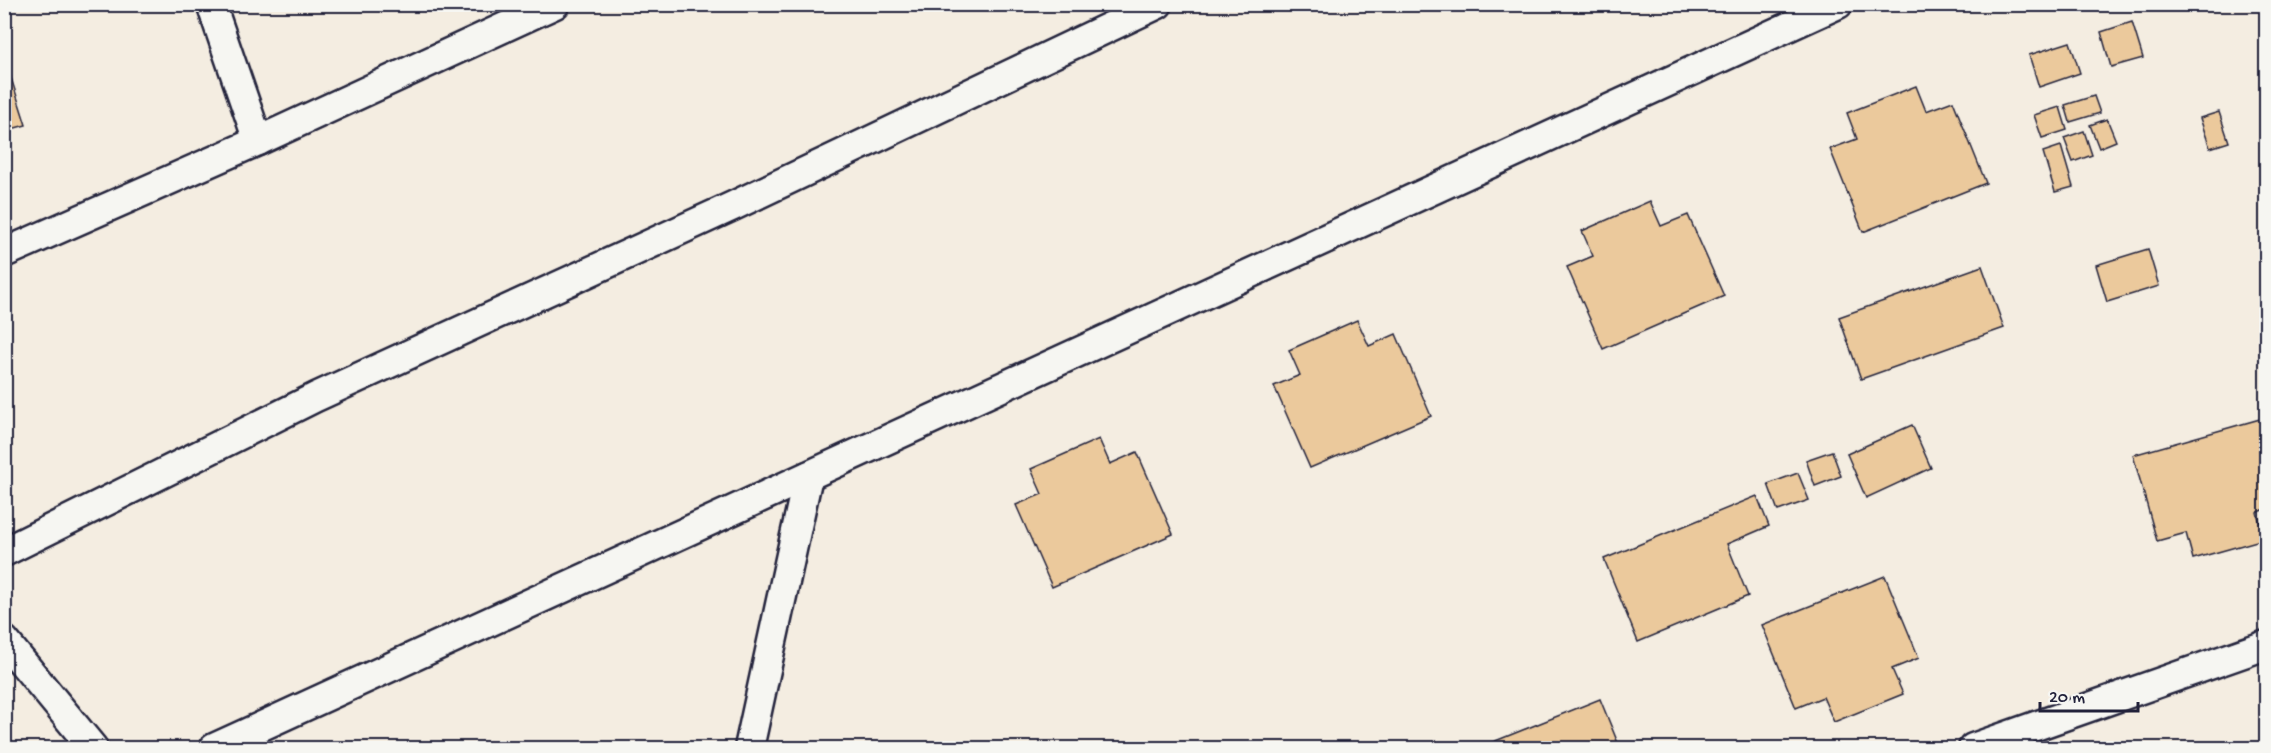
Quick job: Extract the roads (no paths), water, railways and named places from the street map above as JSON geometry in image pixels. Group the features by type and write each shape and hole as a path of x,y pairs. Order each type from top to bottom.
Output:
{"street":[{"path":"211,4 258,141"},
{"path":"4,253 258,141 555,4"},
{"path":"4,552 316,397 733,206 1158,4"},
{"path":"214,748 1838,4"},
{"path":"749,748 808,476"},
{"path":"4,640 93,748"},
{"path":"1973,748 2266,645"}]}
